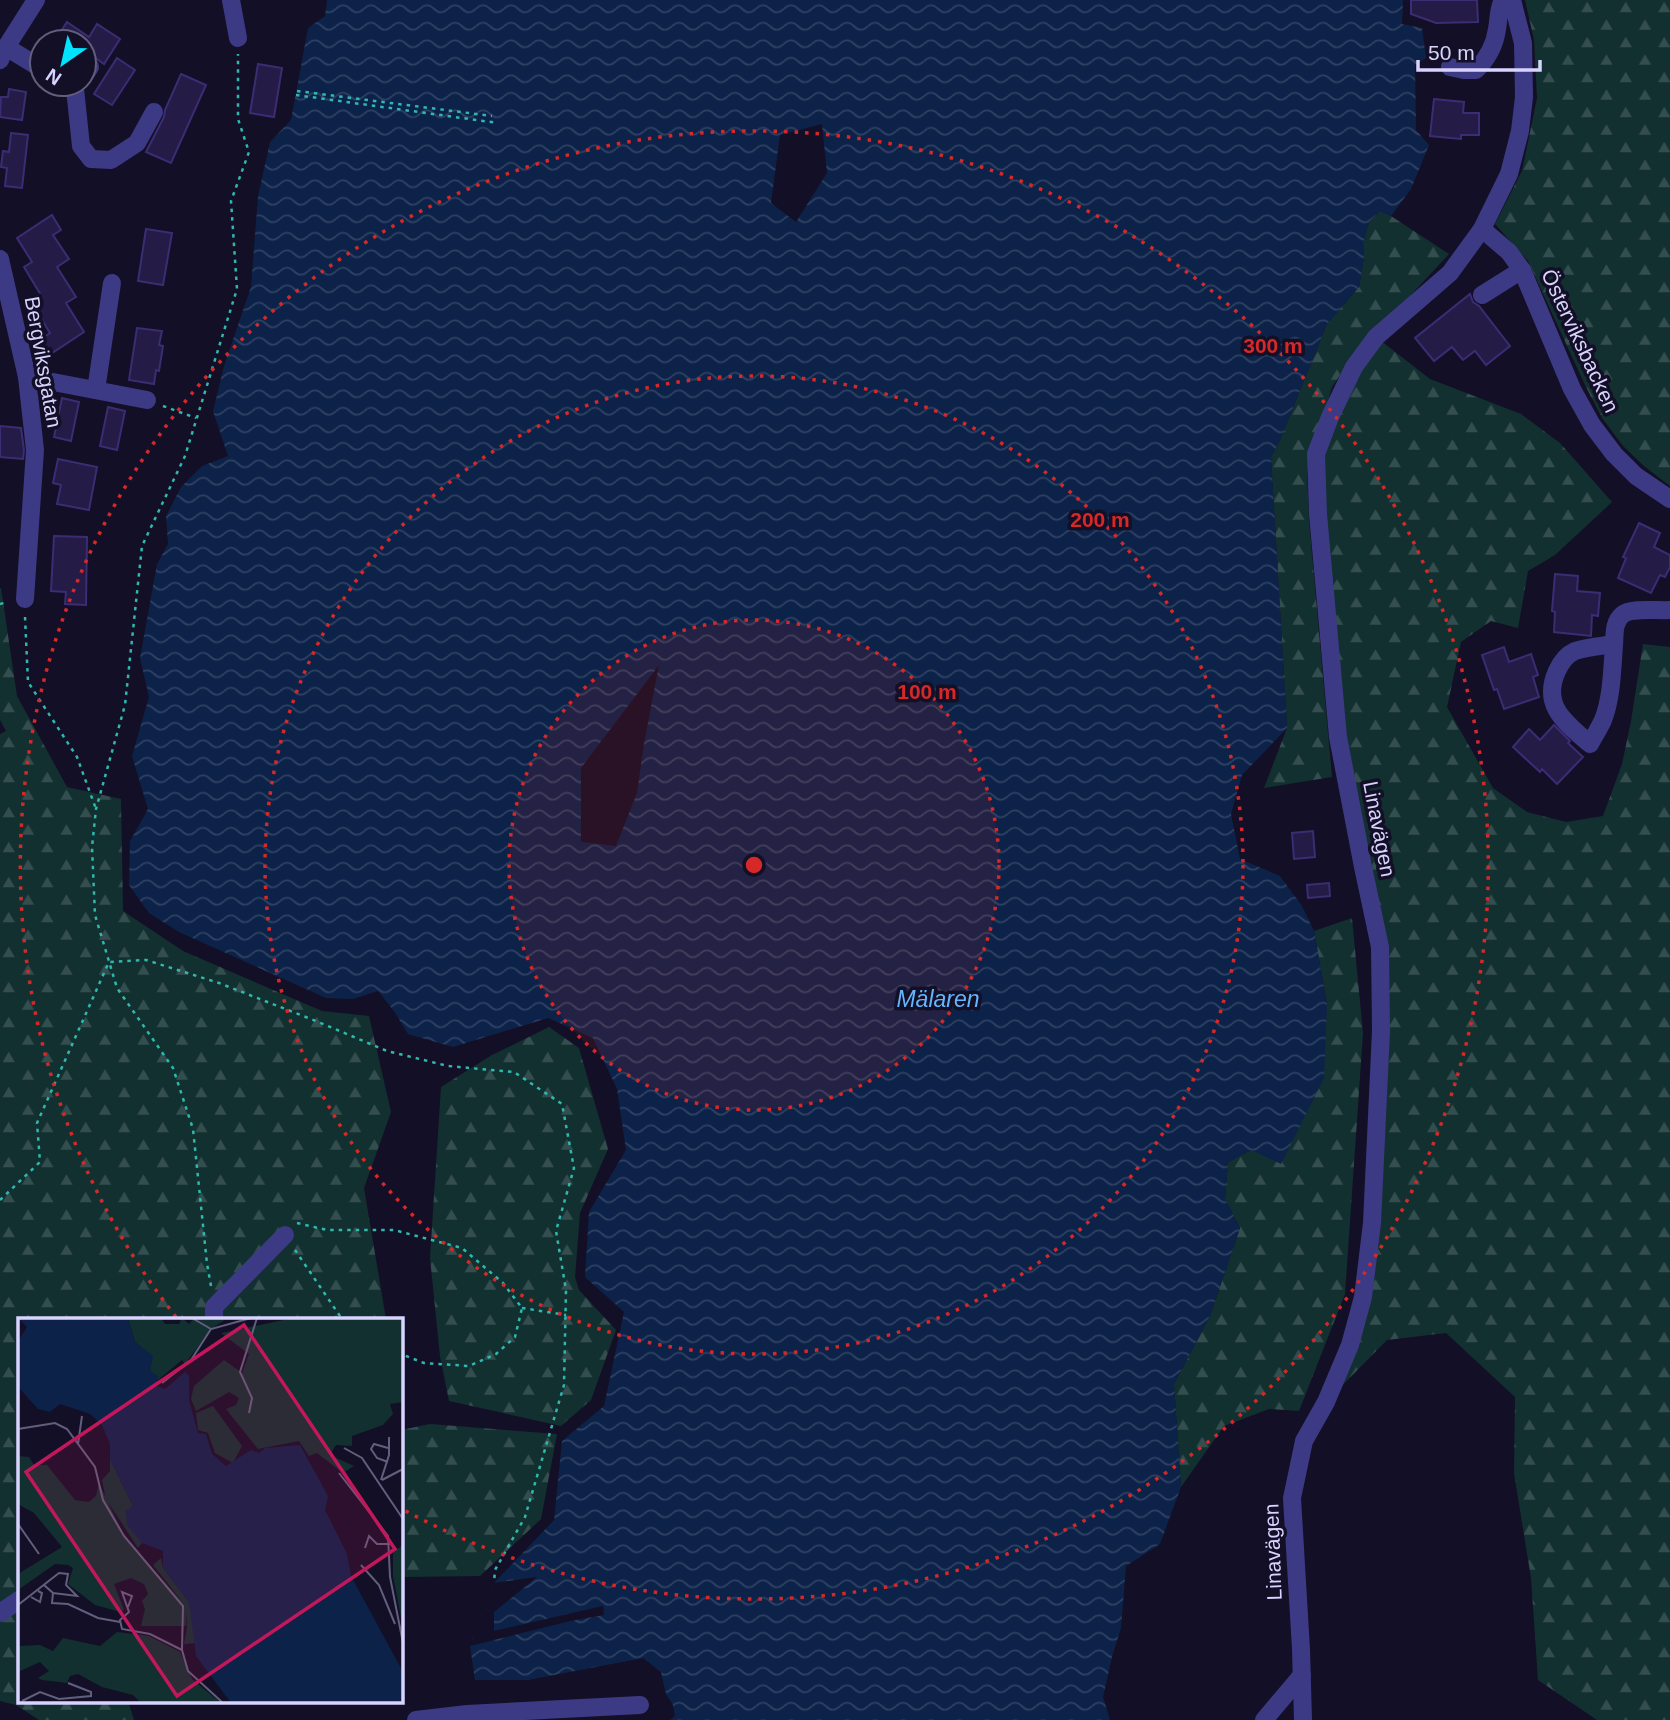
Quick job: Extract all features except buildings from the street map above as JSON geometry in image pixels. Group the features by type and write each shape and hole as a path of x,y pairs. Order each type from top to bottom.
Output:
{"street":[{"path":"28,64 3,54 36,0"},
{"path":"231,0 238,38"},
{"path":"1450,67 1476,70 1485,61 1497,33 1499,7 1503,0"},
{"name":"Linavägen","path":"1303,1720 1292,1498 1304,1441 1326,1402 1350,1346 1363,1297 1372,1223 1381,1031 1380,947 1338,737 1318,514 1316,454 1354,367 1376,337 1450,273 1482,229 1509,174 1520,131 1524,97 1523,43 1512,0"},
{"path":"80,98 81,146 91,159 111,160 137,143 154,112"},
{"name":"Österviksbacken","path":"1482,229 1510,252 1522,270 1572,389 1592,425 1614,454 1636,476 1670,499"},
{"name":"Bergviksgatan","path":"0,259 27,377 35,450 25,599"},
{"path":"1482,295 1522,270"},
{"path":"96,390 112,283"},
{"path":"27,377 147,400"},
{"path":"1614,644 1575,651 1563,658 1552,686 1553,703 1561,718 1590,744 1603,720 1609,699 1614,644 1615,626 1623,614 1634,610 1670,610"},
{"path":"214,1313 285,1235"},
{"path":"0,1613 18,1601"},
{"path":"1264,1720 1302,1675"},
{"path":"416,1720 467,1714 640,1705"}],"path":[{"path":"214,1313 193,1129 173,1068 117,988 95,915 92,847 96,809 125,705 142,546 185,456 237,289 231,201 249,152 238,119 238,38"},
{"path":"492,116 296,93 498,123"},
{"path":"147,400 196,418"},
{"path":"25,599 28,682 77,757 96,809"},
{"path":"109,962 146,960 219,983 387,1051 448,1066 514,1072 562,1104 574,1168 556,1231 566,1290 564,1385 525,1517 495,1570 494,1583"},
{"path":"0,1200 40,1162 37,1124 109,962"},
{"path":"341,1318 285,1235 292,1222 327,1230 394,1230 462,1248 503,1283 522,1308 566,1315"},
{"path":"402,1353 424,1363 469,1366 496,1354 516,1337 522,1308"}],"green space":[{"path":"1525,0 1670,0 1670,486 1623,446 1602,418 1528,261 1495,224 1522,171 1537,98 1534,40"},
{"path":"1380,211 1449,254 1409,297 1370,331 1332,387 1307,472 1332,777 1264,788 1287,728 1271,457 1327,324 1359,287 1364,257 1363,243 1369,222"},
{"path":"1376,337 1430,379 1521,414 1560,443 1612,502 1555,555 1528,571 1518,628 1491,621 1461,642 1447,707 1493,788 1527,812 1566,822 1603,816 1622,764 1643,644 1670,647 1670,1720 1597,1720 1538,1680 1531,1578 1514,1473 1515,1397 1446,1333 1387,1340 1326,1402 1363,1297 1380,947 1338,737 1316,454"},
{"path":"1,588 17,696 67,787 121,799 123,911 183,951 322,1011 369,1016 391,1112 364,1188 386,1318 18,1318 18,1702 128,1702 134,1720 39,1720 16,1705 0,1701 0,734 6,731 0,720"},
{"path":"1352,918 1363,1033 1345,1294 1299,1411 1269,1409 1224,1426 1181,1487 1174,1384 1210,1316 1240,1228 1225,1199 1228,1162 1251,1150 1327,1004 1314,931"},
{"path":"549,1027 579,1048 608,1149 580,1213 575,1277 579,1290 616,1330 591,1400 561,1426 449,1401 440,1356 430,1258 441,1087 492,1055"},
{"path":"430,1424 557,1434 541,1519 480,1576 402,1577 402,1430"}],"water":[{"name":"Mälaren","path":"327,0 1403,0 1402,24 1422,28 1426,58 1415,65 1416,130 1429,145 1411,189 1391,216 1380,211 1369,222 1363,243 1364,257 1359,287 1327,324 1271,457 1287,728 1242,775 1231,814 1240,859 1280,876 1302,906 1314,931 1327,1004 1324,1078 1281,1164 1251,1150 1228,1162 1225,1199 1240,1228 1210,1316 1174,1384 1181,1487 1160,1544 1126,1566 1121,1628 1103,1697 1110,1720 670,1720 675,1716 673,1705 666,1694 661,1672 643,1658 528,1680 475,1680 470,1646 494,1583 554,1520 562,1441 604,1406 624,1312 585,1277 589,1212 626,1150 617,1089 593,1038 548,1018 453,1047 408,1034 378,991 353,999 326,998 179,932 149,913 129,885 130,841 148,809 132,756 149,697 140,658 157,564 168,544 166,516 181,487 202,466 228,456 213,411 224,366 251,287 258,196 270,142 291,120 308,28 325,16","holes":["822,124 827,173 796,222 771,203 780,135","659,665 637,793 616,846 581,842 581,768"]}],"pier":[{"path":"537,1577 494,1612 494,1631 603,1606 604,1615 470,1646 494,1583"}]}
